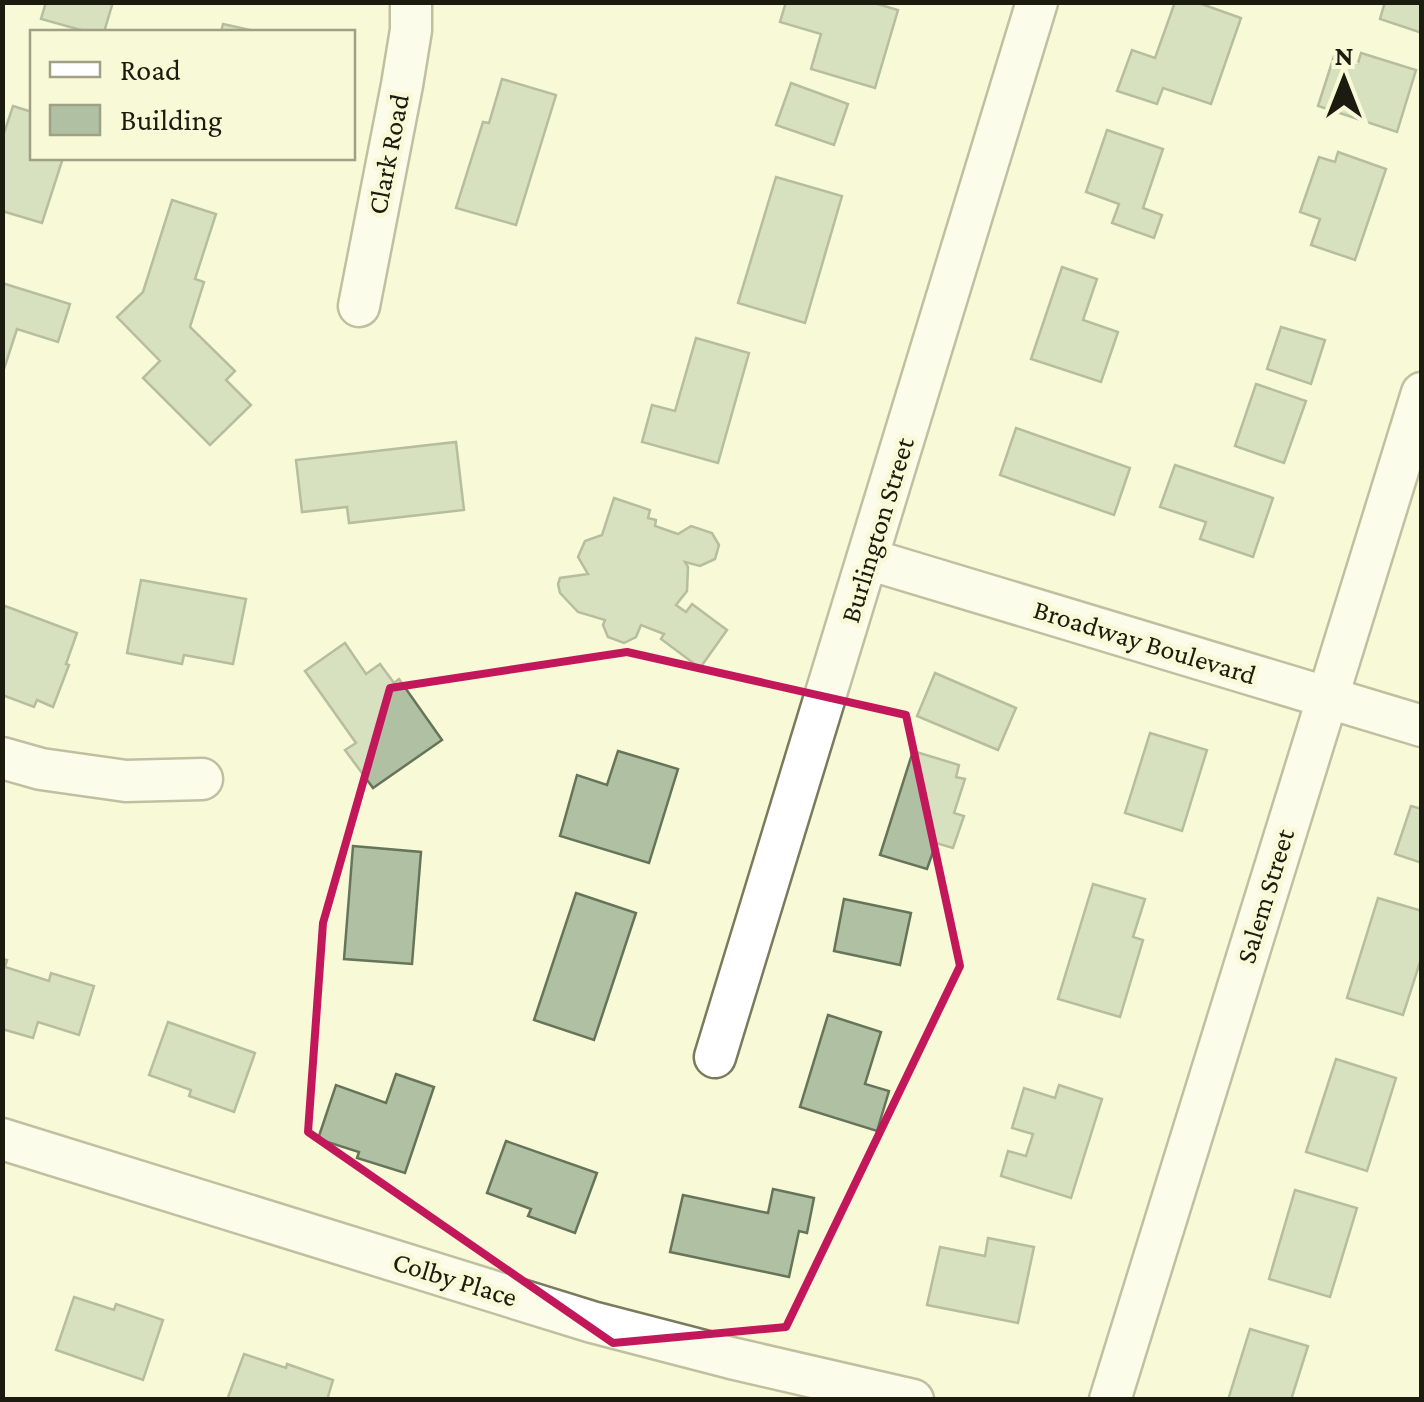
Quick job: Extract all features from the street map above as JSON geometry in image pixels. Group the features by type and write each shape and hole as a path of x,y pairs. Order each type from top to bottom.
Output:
{"street":[{"name":"Clark Road","path":"359,306 402,85 412,2"},
{"name":"Burlington Street","path":"716,1057 1037,2"},
{"name":"Salem Street","path":"1110,1400 1422,393"},
{"name":"Broadway Boulevard","path":"868,559 1422,726"},
{"path":"2,758 42,770 126,781 202,779"},
{"name":"Colby Place","path":"2,1138 592,1322 913,1400"}],"highlighted area":[{"path":"627,652 906,715 960,966 786,1327 613,1343 308,1132 323,923 390,688"}],"building":[{"path":"46,2 113,2 105,30 81,30 41,19"},
{"path":"786,2 871,2 898,10 875,88 811,69 821,34 780,22"},
{"path":"1175,2 1196,2 1241,18 1211,104 1163,88 1157,104 1117,91 1132,50 1155,58"},
{"path":"1385,2 1422,2 1422,33 1380,19"},
{"path":"223,24 250,30 222,30"},
{"path":"1361,53 1416,70 1397,132 1318,106 1334,56 1358,63"},
{"path":"502,79 556,95 516,225 456,208 483,122 489,123"},
{"path":"791,83 848,104 834,145 776,125"},
{"path":"13,106 30,111 30,160 62,160 42,223 2,211 2,139"},
{"path":"1107,130 1163,149 1143,208 1162,215 1154,238 1112,223 1119,204 1086,192"},
{"path":"1338,152 1386,169 1355,260 1311,245 1320,219 1300,212 1319,157 1335,162"},
{"path":"776,177 842,196 805,323 738,303"},
{"path":"172,200 216,214 195,279 204,282 190,327 235,371 226,380 251,405 210,445 143,378 160,361 117,317 143,292"},
{"path":"1062,267 1097,279 1083,320 1118,332 1101,382 1031,359"},
{"path":"2,283 70,304 58,342 17,329 2,375"},
{"path":"1281,327 1325,340 1311,384 1267,369"},
{"path":"696,338 749,353 718,463 642,442 652,405 675,411"},
{"path":"1256,384 1306,401 1284,463 1235,446"},
{"path":"1016,428 1130,468 1114,515 1000,475"},
{"path":"456,442 464,510 349,523 347,507 302,512 296,460"},
{"path":"1175,465 1273,498 1253,557 1200,539 1206,522 1160,507"},
{"path":"614,498 650,510 648,518 656,520 655,526 678,534 691,526 712,533 719,545 715,559 700,566 685,562 687,591 676,605 686,612 692,604 727,630 700,668 661,639 664,634 641,625 636,637 624,643 608,637 605,620 578,612 560,593 560,578 588,574 578,557 585,541 602,535"},
{"path":"141,580 246,599 233,664 184,655 182,664 127,653"},
{"path":"5,606 77,633 53,707 37,700 34,707 2,695"},
{"path":"345,643 366,674 380,664 394,683 399,679 442,740 373,788 345,750 356,743 305,671"},
{"path":"935,673 1016,708 998,750 917,716"},
{"path":"1150,733 1207,750 1182,831 1125,813"},
{"path":"618,751 678,769 649,863 560,836 577,775 607,785"},
{"path":"913,751 959,765 956,777 965,779 954,813 964,816 953,848 936,843 927,869 880,855"},
{"path":"1411,806 1422,809 1422,863 1395,854"},
{"path":"353,846 421,852 412,964 344,959"},
{"path":"1093,884 1145,899 1133,937 1143,940 1120,1017 1058,999"},
{"path":"576,893 636,913 594,1040 534,1020"},
{"path":"1378,898 1422,911 1422,956 1403,1015 1347,998"},
{"path":"844,899 911,913 900,965 834,951"},
{"path":"2,959 7,960 5,967 49,981 51,973 94,986 79,1035 38,1022 33,1038 2,1029"},
{"path":"828,1015 881,1032 865,1084 889,1091 877,1131 800,1107"},
{"path":"168,1022 255,1053 234,1112 189,1096 191,1090 149,1075"},
{"path":"1336,1059 1396,1078 1367,1171 1306,1152"},
{"path":"396,1074 434,1087 405,1173 357,1158 359,1152 318,1139 336,1085 386,1103"},
{"path":"1059,1085 1102,1099 1071,1198 1001,1176 1008,1151 1026,1156 1033,1134 1012,1128 1024,1088 1055,1098"},
{"path":"506,1141 597,1173 575,1233 528,1216 531,1209 487,1193"},
{"path":"773,1189 814,1198 807,1233 799,1231 789,1277 670,1252 683,1195 768,1213"},
{"path":"1295,1190 1357,1208 1330,1297 1269,1279"},
{"path":"988,1238 1034,1247 1018,1323 927,1305 940,1247 985,1256"},
{"path":"74,1297 114,1310 116,1304 163,1320 143,1380 56,1350"},
{"path":"1250,1329 1308,1346 1291,1400 1228,1400"},
{"path":"244,1354 333,1380 327,1400 227,1400"}]}
